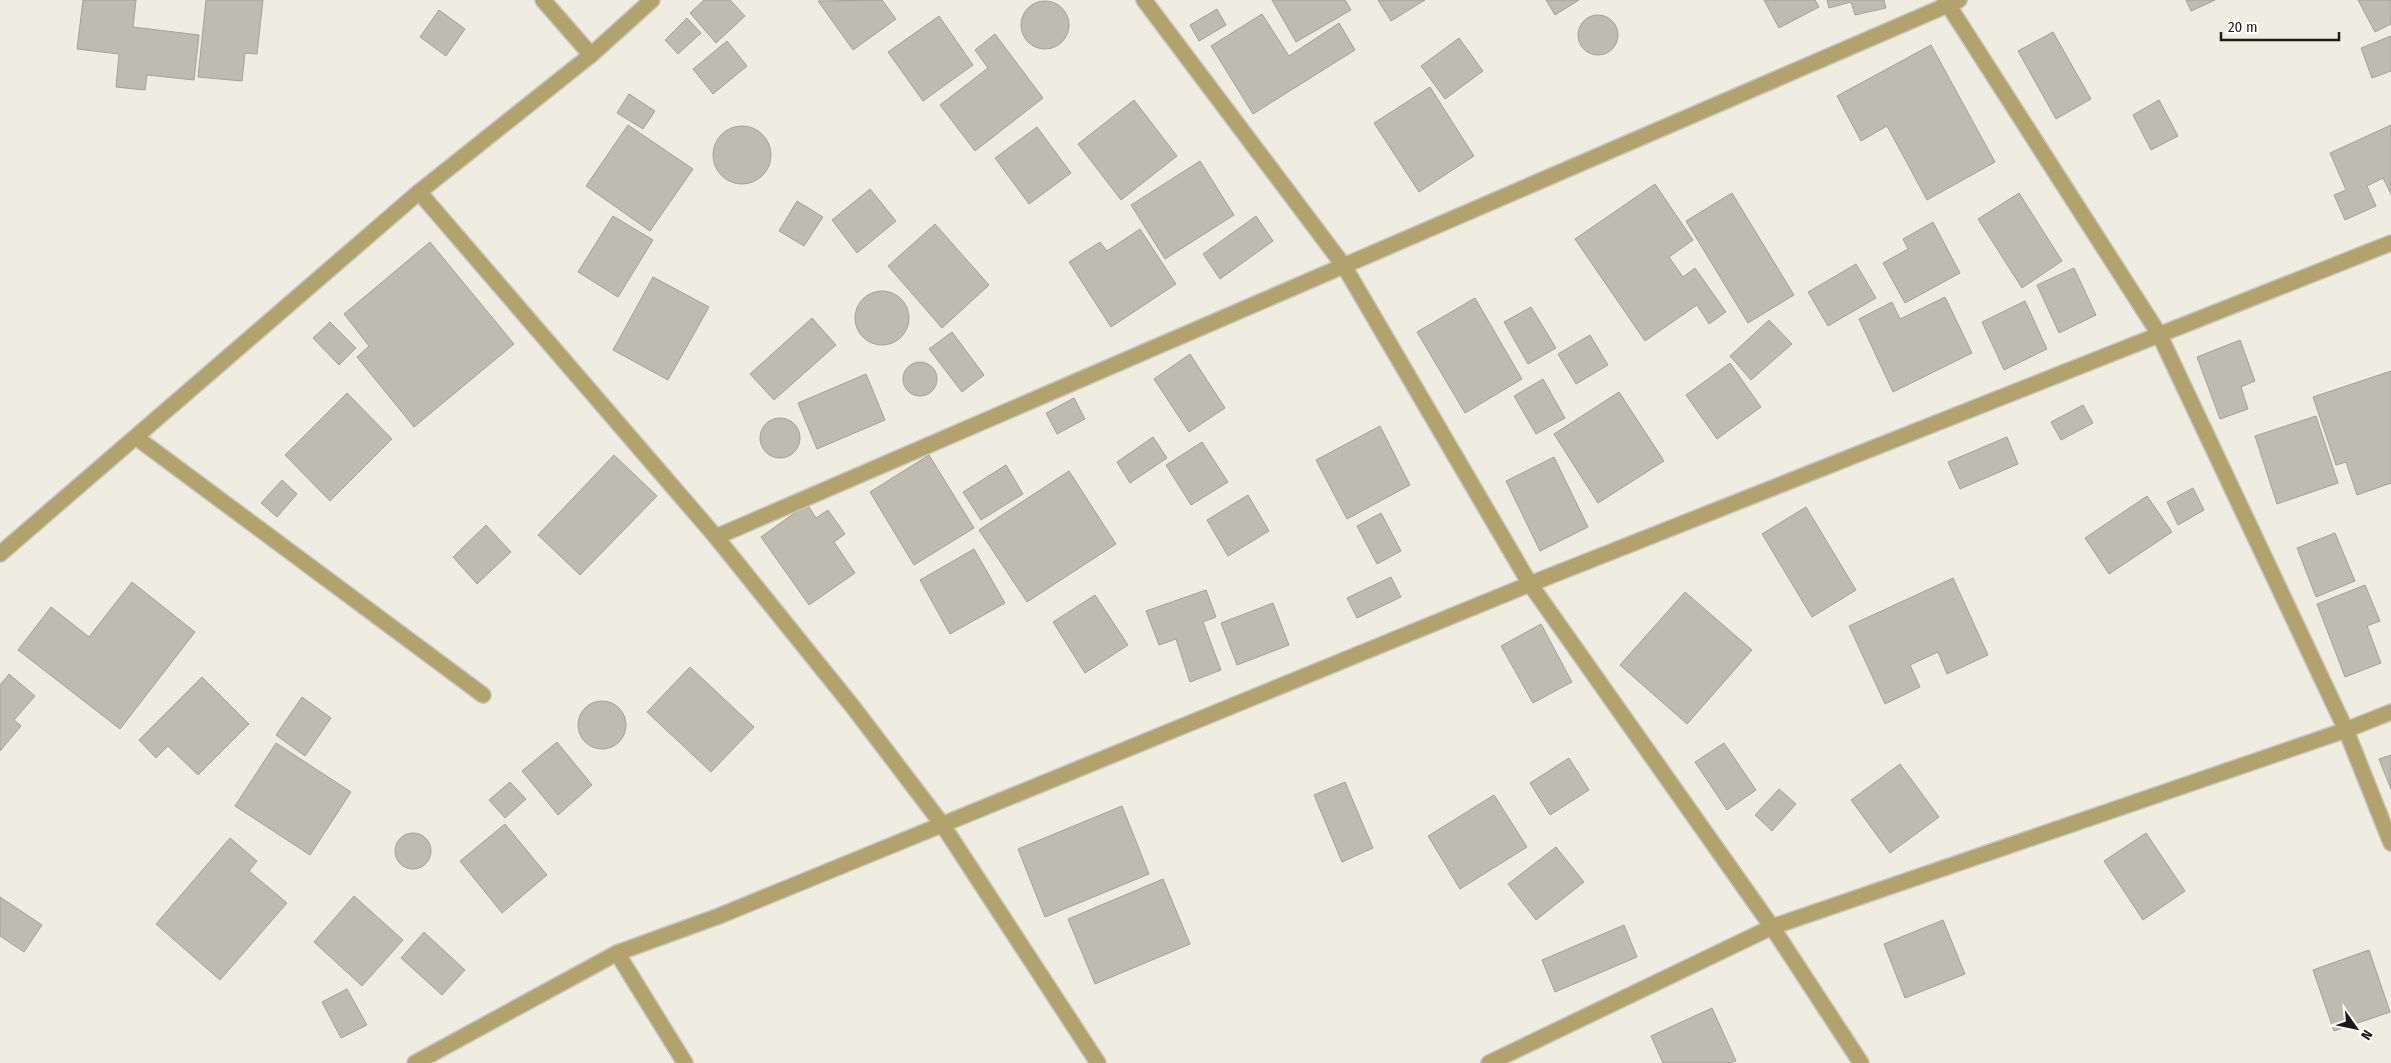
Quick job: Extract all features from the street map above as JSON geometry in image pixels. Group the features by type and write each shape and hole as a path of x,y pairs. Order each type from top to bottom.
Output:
{"street":[{"path":"544,0 591,55"},
{"path":"0,554 137,438 420,192 591,55 652,0"},
{"path":"1144,0 1344,266 1530,584 1772,927 1861,1063"},
{"path":"716,537 1950,2 2159,334 2346,730 2391,843"},
{"path":"420,192 716,537 853,707 942,824 1098,1063"},
{"path":"415,1063 617,953 719,916 1530,584 2391,243"},
{"path":"137,438 483,695"},
{"path":"1489,1063 1772,927 2346,730 2391,712"},
{"path":"617,953 684,1063"}],"building":[{"path":"83,0 136,0 133,27 199,35 194,80 147,75 145,90 116,87 119,54 77,49"},
{"path":"206,0 263,0 257,54 245,53 242,81 198,77"},
{"path":"704,0 730,0 745,16 716,43 690,13"},
{"path":"882,0 896,19 853,50 818,1"},
{"path":"1272,0 1345,0 1351,10 1296,42"},
{"path":"1378,0 1425,0 1391,21"},
{"path":"1546,0 1579,0 1555,15"},
{"path":"1764,0 1815,0 1819,7 1779,28"},
{"path":"1827,0 1884,0 1886,8 1855,15 1851,2 1829,8"},
{"path":"2186,0 2215,0 2191,11"},
{"path":"2358,0 2391,0 2391,24 2375,32"},
{"path":"1045,1 1054,3 1062,8 1067,16 1069,25 1067,34 1062,42 1054,47 1045,49 1036,47 1028,42 1023,34 1021,25 1023,16 1028,8 1036,3"},
{"path":"1217,9 1226,25 1199,41 1190,25"},
{"path":"439,10 465,29 446,56 420,37"},
{"path":"1262,14 1289,56 1339,23 1355,50 1253,114 1211,46"},
{"path":"1598,15 1612,21 1618,35 1612,49 1598,55 1584,49 1578,35 1584,21"},
{"path":"939,16 973,65 923,101 888,52"},
{"path":"687,18 701,33 678,54 665,40"},
{"path":"2053,32 2091,99 2056,119 2018,51"},
{"path":"995,34 1043,98 975,151 940,105 988,68 975,50"},
{"path":"2391,36 2391,71 2372,78 2361,48"},
{"path":"1459,38 1483,71 1445,99 1421,66"},
{"path":"727,41 747,66 713,94 693,69"},
{"path":"1931,45 1995,162 1927,200 1887,126 1861,141 1837,96"},
{"path":"1430,87 1474,156 1419,192 1374,123"},
{"path":"629,94 655,111 643,129 617,113"},
{"path":"1134,100 1177,156 1121,200 1078,144"},
{"path":"2159,100 2178,136 2151,150 2133,115"},
{"path":"628,125 693,169 650,231 586,186"},
{"path":"2391,125 2391,194 2383,178 2367,186 2376,206 2345,220 2334,195 2346,190 2330,153"},
{"path":"742,126 758,131 766,139 771,155 766,171 758,179 742,184 726,179 718,171 713,155 718,139 726,131"},
{"path":"1037,127 1071,173 1029,204 995,158"},
{"path":"1200,161 1234,215 1165,259 1131,205"},
{"path":"1655,184 1693,240 1669,257 1683,277 1695,268 1726,312 1709,324 1697,305 1645,341 1575,239"},
{"path":"870,189 896,221 857,253 832,220"},
{"path":"1732,193 1794,295 1748,323 1686,221"},
{"path":"2019,193 2062,261 2022,288 1978,219"},
{"path":"797,201 823,217 804,246 779,231"},
{"path":"613,216 653,240 618,297 578,272"},
{"path":"1256,216 1273,241 1220,279 1203,254"},
{"path":"1933,222 1960,273 1905,303 1883,263 1908,249 1903,239"},
{"path":"935,224 989,285 942,328 888,266"},
{"path":"1140,229 1176,284 1111,327 1069,262 1100,242 1107,251"},
{"path":"430,242 514,344 414,427 357,357 369,346 344,314"},
{"path":"1856,264 1876,298 1828,326 1808,292"},
{"path":"2074,268 2096,315 2059,333 2037,285"},
{"path":"653,277 709,307 668,380 613,350"},
{"path":"882,291 892,293 901,299 907,308 909,318 907,328 901,337 892,343 882,345 872,343 863,337 857,328 855,318 857,308 863,299 872,293"},
{"path":"1945,297 1972,353 1893,392 1859,319 1892,302 1900,319"},
{"path":"1475,298 1522,379 1465,413 1417,332"},
{"path":"2025,301 2047,349 2004,370 1982,322"},
{"path":"1531,307 1556,348 1528,364 1504,322"},
{"path":"812,318 836,345 774,400 750,374"},
{"path":"1769,320 1792,344 1751,380 1730,356"},
{"path":"330,322 356,348 339,365 313,338"},
{"path":"952,332 984,375 962,392 929,349"},
{"path":"1590,335 1608,365 1576,384 1558,354"},
{"path":"2240,340 2255,381 2241,387 2248,409 2220,419 2197,357"},
{"path":"1190,354 1225,408 1189,432 1154,379"},
{"path":"920,362 932,367 937,379 932,391 920,396 908,391 903,379 908,367"},
{"path":"1730,363 1761,407 1717,439 1686,395"},
{"path":"2391,371 2391,483 2357,495 2346,462 2336,465 2313,397"},
{"path":"866,374 885,420 817,449 798,403"},
{"path":"1543,379 1565,418 1536,434 1514,396"},
{"path":"1619,392 1664,461 1598,503 1554,434"},
{"path":"347,393 392,439 330,501 285,455"},
{"path":"1074,398 1085,419 1057,434 1046,413"},
{"path":"2083,405 2093,423 2061,440 2051,422"},
{"path":"2316,416 2338,483 2277,504 2255,436"},
{"path":"784,418 791,421 797,427 800,438 799,446 791,455 784,458 776,458 769,455 761,446 760,434 763,427 772,419"},
{"path":"1380,426 1410,485 1347,519 1316,460"},
{"path":"1153,437 1167,458 1130,483 1117,462"},
{"path":"2007,437 2018,464 1960,489 1948,462"},
{"path":"1202,442 1228,482 1191,505 1166,465"},
{"path":"614,455 657,496 580,575 538,535"},
{"path":"929,455 974,528 914,565 870,492"},
{"path":"1554,457 1588,527 1540,551 1506,481"},
{"path":"1006,465 1023,494 981,520 963,492"},
{"path":"1069,471 1116,544 1027,602 979,530"},
{"path":"282,480 297,494 277,517 261,503"},
{"path":"2193,488 2204,510 2178,525 2167,502"},
{"path":"1248,495 1269,531 1228,556 1207,520"},
{"path":"2147,496 2172,532 2109,574 2085,538"},
{"path":"807,504 816,518 828,510 845,534 834,542 855,573 809,605 761,537"},
{"path":"1806,507 1856,590 1812,617 1762,534"},
{"path":"1381,513 1401,551 1377,564 1357,526"},
{"path":"486,525 511,552 477,584 453,557"},
{"path":"2335,533 2355,581 2316,597 2297,548"},
{"path":"974,549 1005,603 950,634 920,580"},
{"path":"1391,577 1401,597 1357,618 1347,598"},
{"path":"1953,578 1988,655 1947,674 1938,652 1910,665 1920,687 1885,704 1849,626"},
{"path":"132,582 195,632 120,729 18,650 51,607 89,637"},
{"path":"2365,585 2380,621 2367,626 2381,663 2345,677 2317,604"},
{"path":"1206,590 1216,617 1203,622 1221,670 1190,682 1176,639 1159,645 1146,611"},
{"path":"1685,592 1752,650 1687,724 1620,665"},
{"path":"1095,595 1128,645 1085,673 1053,622"},
{"path":"1273,603 1289,645 1237,665 1221,623"},
{"path":"1541,624 1572,682 1533,703 1501,646"},
{"path":"690,667 754,727 711,772 647,712"},
{"path":"9,674 35,696 14,720 21,726 0,751 0,685"},
{"path":"202,677 249,724 198,775 168,746 156,758 139,740"},
{"path":"302,697 331,718 305,756 276,735"},
{"path":"597,701 607,701 616,705 622,711 625,716 625,734 616,745 607,749 597,749 588,745 582,739 578,730 578,720 582,711 588,705"},
{"path":"557,742 592,785 558,815 522,771"},
{"path":"276,743 351,792 310,855 235,806"},
{"path":"1724,743 1756,790 1727,810 1695,762"},
{"path":"2391,755 2391,789 2379,759"},
{"path":"1569,758 1589,790 1550,815 1530,783"},
{"path":"1900,764 1939,817 1890,853 1851,800"},
{"path":"510,782 526,799 505,818 489,800"},
{"path":"1345,782 1373,848 1342,862 1314,795"},
{"path":"1779,789 1796,804 1772,831 1755,815"},
{"path":"1494,795 1527,847 1460,889 1428,836"},
{"path":"1122,806 1149,874 1045,917 1018,849"},
{"path":"505,824 547,875 502,913 460,861"},
{"path":"413,833 426,838 431,851 426,864 413,869 400,864 395,851 400,838"},
{"path":"2146,833 2185,891 2143,920 2104,861"},
{"path":"230,838 257,861 249,871 287,903 220,980 156,924"},
{"path":"1556,847 1584,882 1536,920 1508,884"},
{"path":"1163,879 1190,944 1095,984 1068,919"},
{"path":"354,896 403,940 362,986 314,942"},
{"path":"0,897 42,925 24,952 0,936"},
{"path":"1943,920 1965,974 1905,998 1884,944"},
{"path":"1624,925 1637,957 1555,992 1542,960"},
{"path":"424,932 465,970 442,995 401,958"},
{"path":"2369,950 2390,1012 2334,1031 2313,970"},
{"path":"347,989 367,1025 341,1038 322,1002"},
{"path":"1712,1008 1736,1061 1731,1063 1663,1063 1651,1036"}]}
